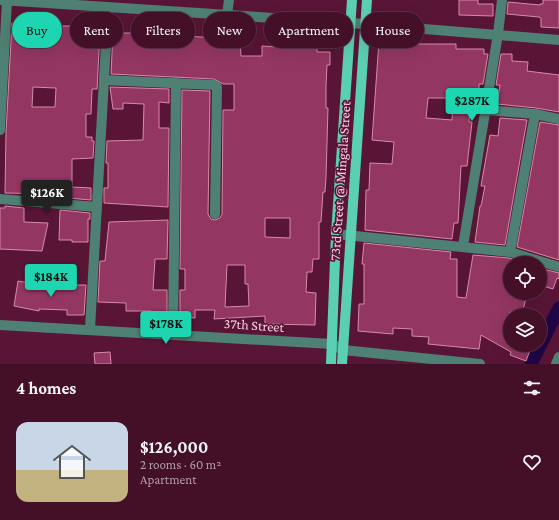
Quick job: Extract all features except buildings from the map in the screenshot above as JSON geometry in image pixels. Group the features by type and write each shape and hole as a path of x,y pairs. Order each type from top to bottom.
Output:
{"main road":[{"name":"73rd Street @ Mingala Street","path":"351,12 352,0"},
{"name":"73rd Street @ Mingala Street","path":"366,0 366,12"},
{"name":"73rd Street @ Mingala Street","path":"330,364 336,234 349,48"},
{"name":"73rd Street @ Mingala Street","path":"342,364 363,48"}],"street":[{"path":"0,130 4,0 68,3 108,8 203,14"},
{"path":"227,12 229,0"},
{"path":"462,246 498,34 502,0"},
{"path":"90,329 108,8"},
{"path":"424,29 559,40"},
{"path":"104,80 214,85 218,90 215,214"},
{"path":"172,334 176,83"},
{"path":"485,110 535,114 559,119"},
{"path":"510,252 535,114"},
{"path":"0,199 97,207"},
{"path":"336,234 510,252 559,267"},
{"name":"37th Street","path":"0,325 332,344 343,350 480,364"},
{"path":"556,364 559,357"}],"waterway":[{"path":"531,364 559,308"}]}
